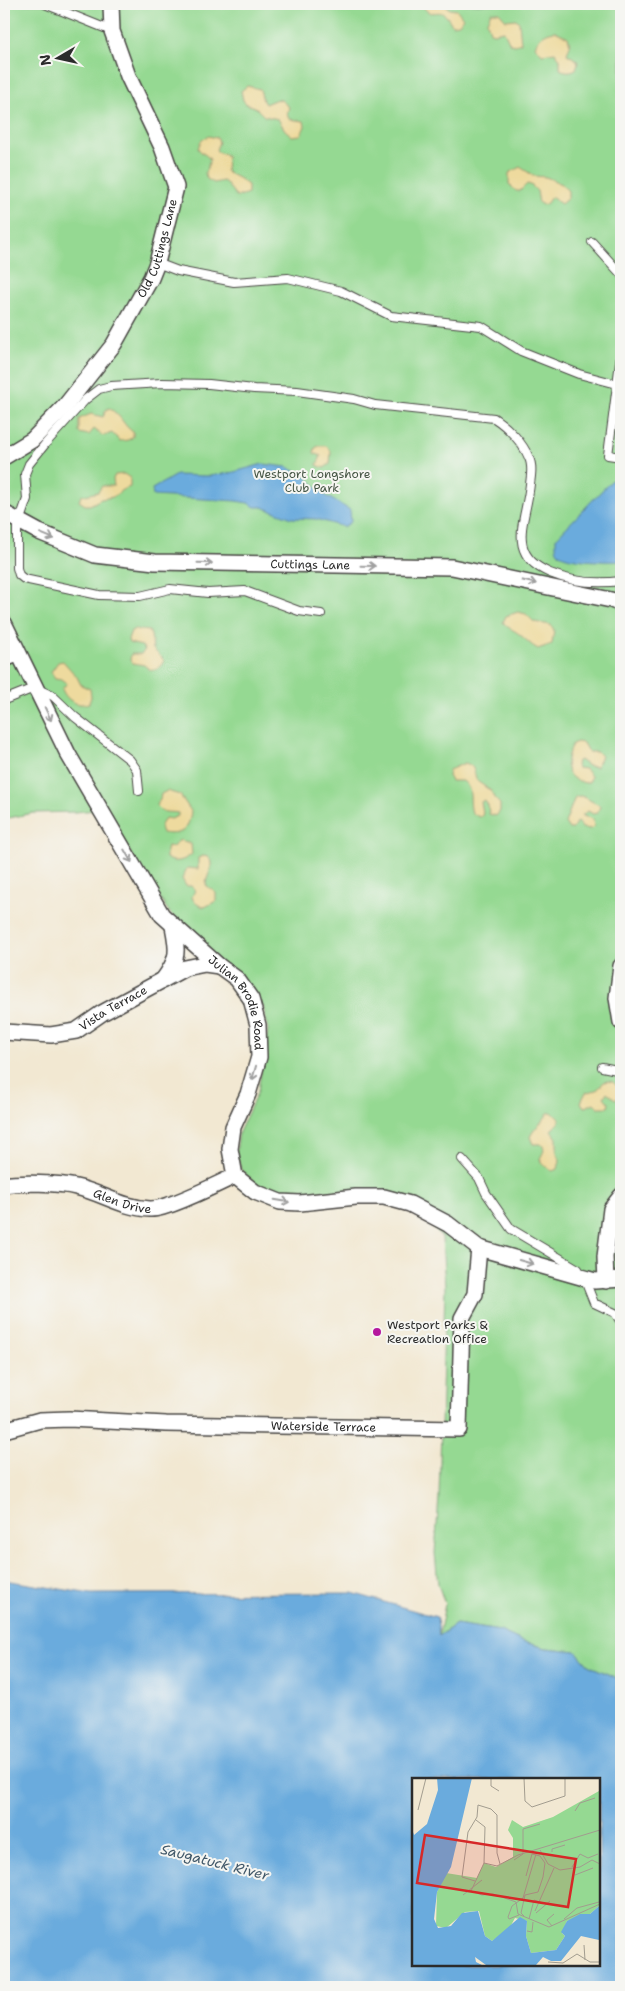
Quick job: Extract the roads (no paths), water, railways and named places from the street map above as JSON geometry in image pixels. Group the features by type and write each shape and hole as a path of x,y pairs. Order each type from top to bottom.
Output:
{"street":[{"name":"Old Cuttings Lane","path":"5,455 32,440 71,398 114,344 151,278 157,263 176,187 162,147 128,76 112,31 110,4"},
{"name":"Cuttings Lane","path":"4,513 39,532 95,555 156,562 452,567 611,600 621,604"},
{"name":"Julian Brodie Road","path":"4,623 11,656 37,691 68,754 162,914 219,966 237,979 251,999 258,1025 259,1057 248,1094 233,1127 230,1149 235,1176"},
{"name":"Vista Terrace","path":"162,981 172,967 178,949 173,926"},
{"name":"Vista Terrace","path":"4,1032 51,1035 76,1031 102,1013 185,968 205,964 219,966"},
{"path":"621,966 617,998 621,1022"},
{"name":"Glen Drive","path":"4,1185 15,1183 76,1187 126,1206 152,1210 235,1176"},
{"path":"235,1176 255,1192 280,1202 300,1203 356,1197 384,1197 410,1204 448,1224 479,1248 584,1278 606,1282 621,1279"},
{"path":"606,1282 606,1257 611,1209 621,1196"},
{"name":"Waterside Terrace","path":"4,1430 40,1420 69,1419 166,1424 459,1429 462,1318 475,1294 479,1248"}],"lane":[{"path":"45,4 112,31"},
{"path":"592,242 621,274"},
{"path":"157,263 178,271 234,282 288,278 341,291 391,316 481,326 521,351 579,374 619,385"},
{"path":"621,354 619,385 608,455 621,457"},
{"path":"321,614 299,611 245,591 208,593 170,589 140,596 99,595 24,579 19,575 17,568 17,534 26,500 25,474 29,464 86,399 99,389 110,386 183,382 297,391 354,399 375,406 494,418 502,423 518,440 530,458 532,472 522,537 522,550 528,560 538,568 558,576 582,581 621,581"},
{"path":"4,700 29,690 42,691 53,696 92,731 124,754 137,770 139,791"},
{"path":"602,1067 617,1070 621,1073"},
{"path":"462,1159 479,1178 486,1192 511,1229 578,1269 584,1278 594,1303 615,1313 621,1322"}],"water":[{"path":"263,464 287,467 305,476 326,496 350,510 351,522 344,527 316,519 292,518 262,507 255,507 248,503 236,501 153,496 152,489 176,475 208,476 230,473"},
{"path":"621,473 621,561 598,561 563,556 556,548 556,538"},
{"name":"Saugatuck River","path":"4,1580 91,1594 352,1593 437,1617 439,1636 456,1624 500,1631 524,1642 546,1648 576,1651 588,1665 621,1680 621,1987 4,1987"}],"place":[{"name":"Westport Parks & Recreation Office","path":"377,1332"}],"park label":[{"name":"Westport Longshore Club Park","path":"312,481"}]}
